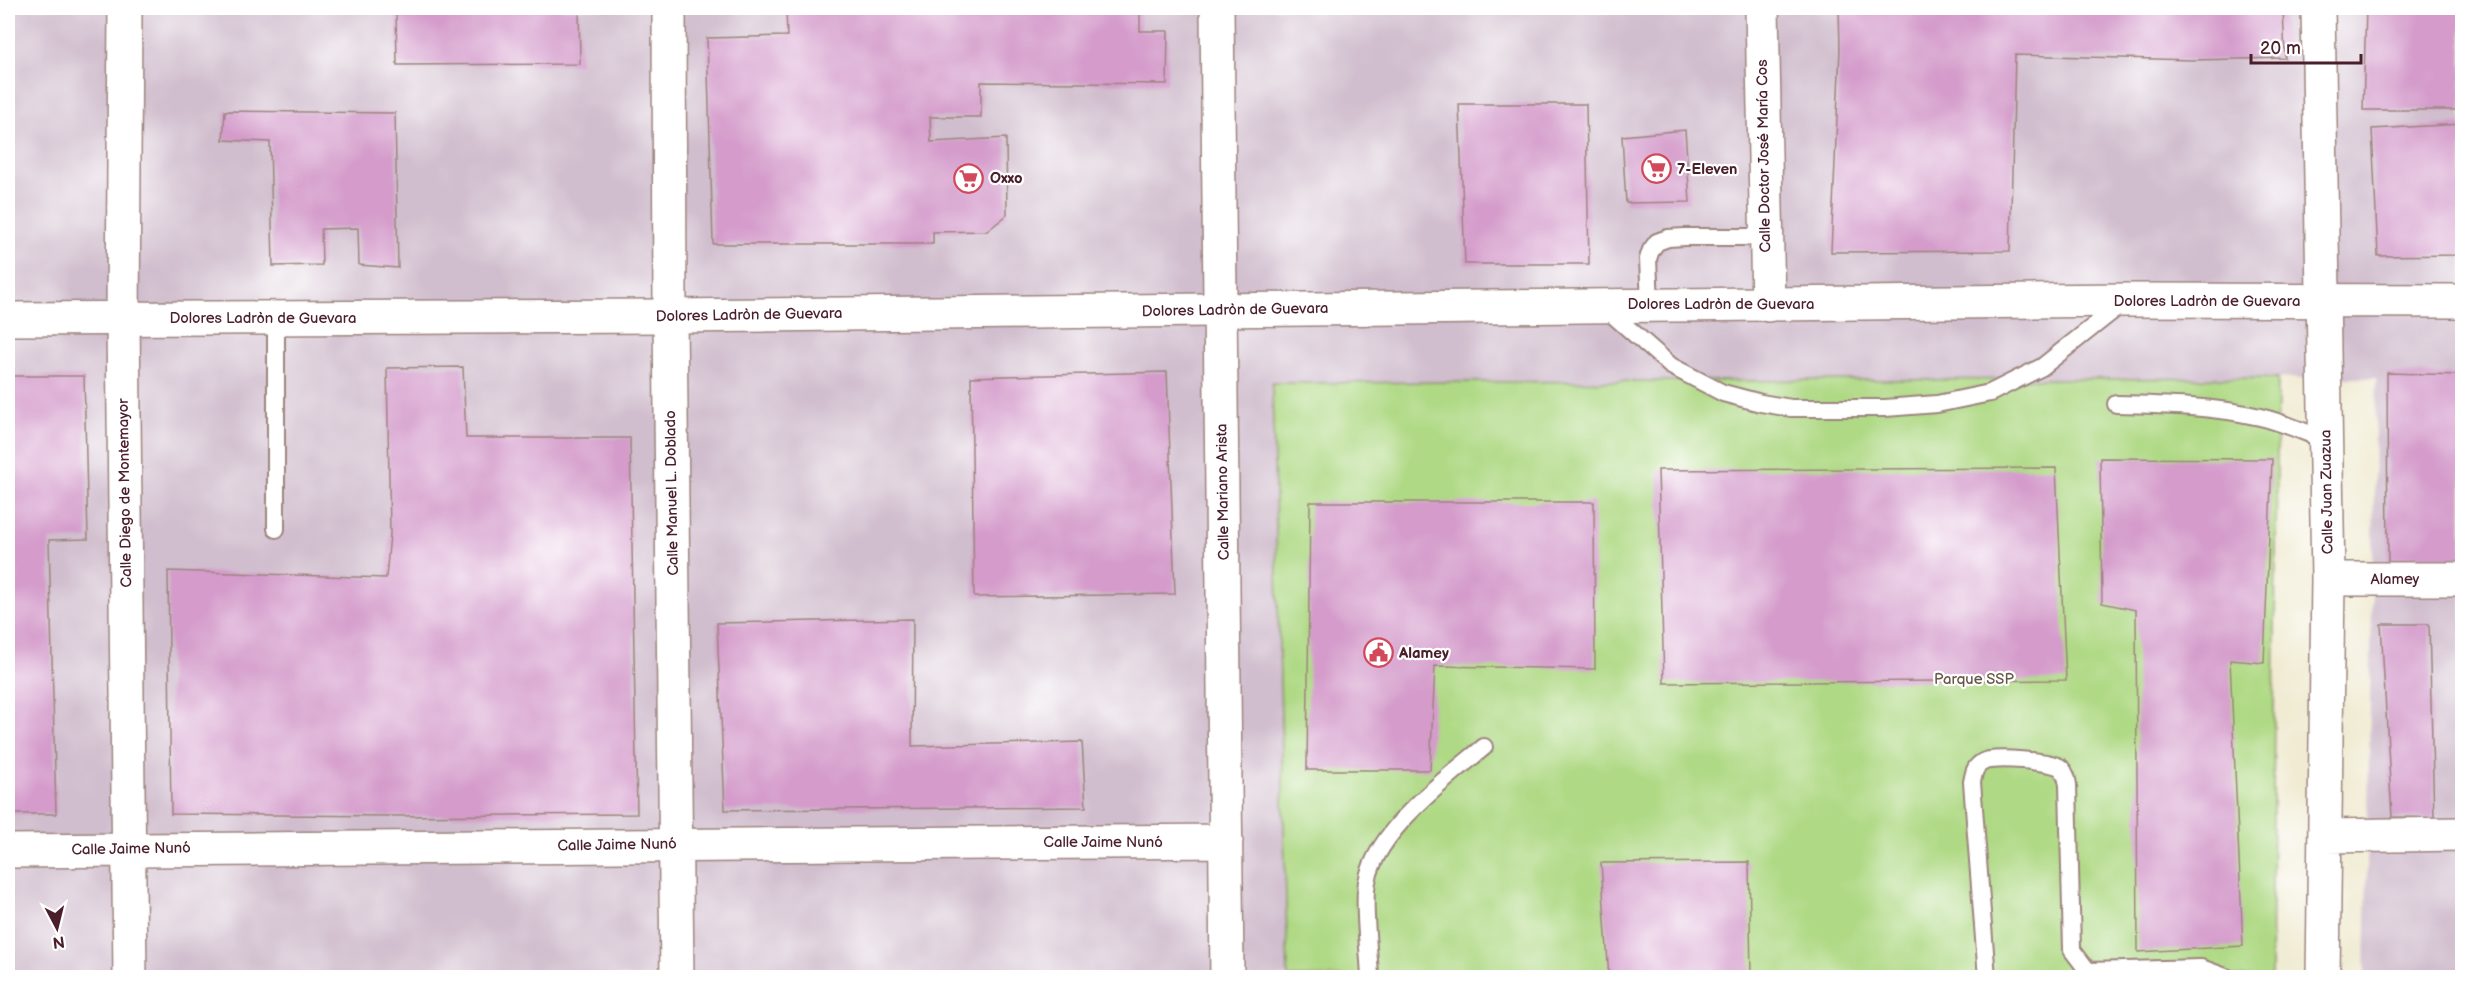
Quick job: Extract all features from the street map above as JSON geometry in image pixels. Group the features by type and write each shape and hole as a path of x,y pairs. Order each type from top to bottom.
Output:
{"street":[{"name":"Calle Diego de Montemayor","path":"124,8 123,318 130,978"},
{"name":"Calle Manuel L. Doblado","path":"669,8 677,978"},
{"name":"Calle Mariano Arista","path":"1217,8 1227,978"},
{"name":"Calle Doctor José María Cos","path":"1762,8 1768,305"},
{"name":"Calle Juan Zuazua","path":"2318,8 2325,302 2328,579 2323,978"},
{"name":"Dolores Ladròn de Guevara","path":"8,319 670,316 2127,300 2463,301"},
{"name":"Alamey","path":"2328,579 2463,579"},
{"path":"2326,836 2463,834"},
{"name":"Calle Jaime Nunó","path":"8,851 1226,841"}],"lane":[{"path":"1650,304 1648,259 1651,249 1657,242 1668,238 1685,237 1766,237"},
{"path":"1601,304 1671,366 1723,393 1791,408 1885,408 1937,404 1990,393 2042,367 2127,300"},
{"path":"276,318 276,529"},
{"path":"2116,404 2201,406 2235,411 2263,418 2326,440"},
{"path":"1371,978 1366,888 1373,862 1412,807 1484,747"},
{"path":"1987,978 1972,782 1974,771 1990,759 2054,764 2066,775 2072,950 2088,971 2201,973 2228,978"}],"shaded area":[{"path":"8,8 2462,8 2462,977 2365,977 2376,378 1272,383 1288,977 8,977"}],"green space":[{"name":"Parque SSP","path":"2278,378 2271,977 1288,977 1272,383"}],"building":[{"path":"396,8 579,8 580,64 397,65"},
{"path":"786,8 1140,8 1140,31 1168,31 1167,84 981,82 981,117 930,117 931,142 1006,138 1007,215 987,231 933,232 933,244 713,244 707,38 787,36"},
{"path":"1839,8 2283,8 2285,58 2191,60 2015,55 2010,251 1831,252 1840,49"},
{"path":"2366,8 2462,8 2462,110 2363,110"},
{"path":"1459,104 1586,104 1589,264 1465,264"},
{"path":"225,111 395,113 398,268 359,265 358,228 321,229 322,265 273,266 270,142 223,140"},
{"path":"2462,124 2462,255 2378,256 2372,129"},
{"name":"7-Eleven","path":"1685,130 1690,202 1626,203 1622,136"},
{"path":"463,367 466,438 630,438 637,814 391,816 171,814 168,571 386,578 390,534 387,368"},
{"path":"1167,372 1175,594 974,597 971,377"},
{"path":"2387,373 2462,375 2462,570 2388,568"},
{"path":"8,376 84,376 88,539 49,540 56,814 8,814"},
{"path":"2100,458 2272,459 2264,663 2230,660 2243,946 2138,952 2136,610 2102,603"},
{"path":"2056,468 2066,680 1664,683 1658,470"},
{"path":"1310,502 1594,502 1595,669 1435,666 1430,770 1307,770"},
{"path":"913,619 912,746 1082,742 1086,807 725,810 717,623"},
{"path":"2381,624 2429,624 2434,818 2392,817"},
{"path":"1749,862 1751,978 1609,978 1601,863"}],"place":[{"name":"7-Eleven","path":"1656,169"},
{"name":"Oxxo","path":"969,178"},
{"name":"Alamey","path":"1378,653"}]}
